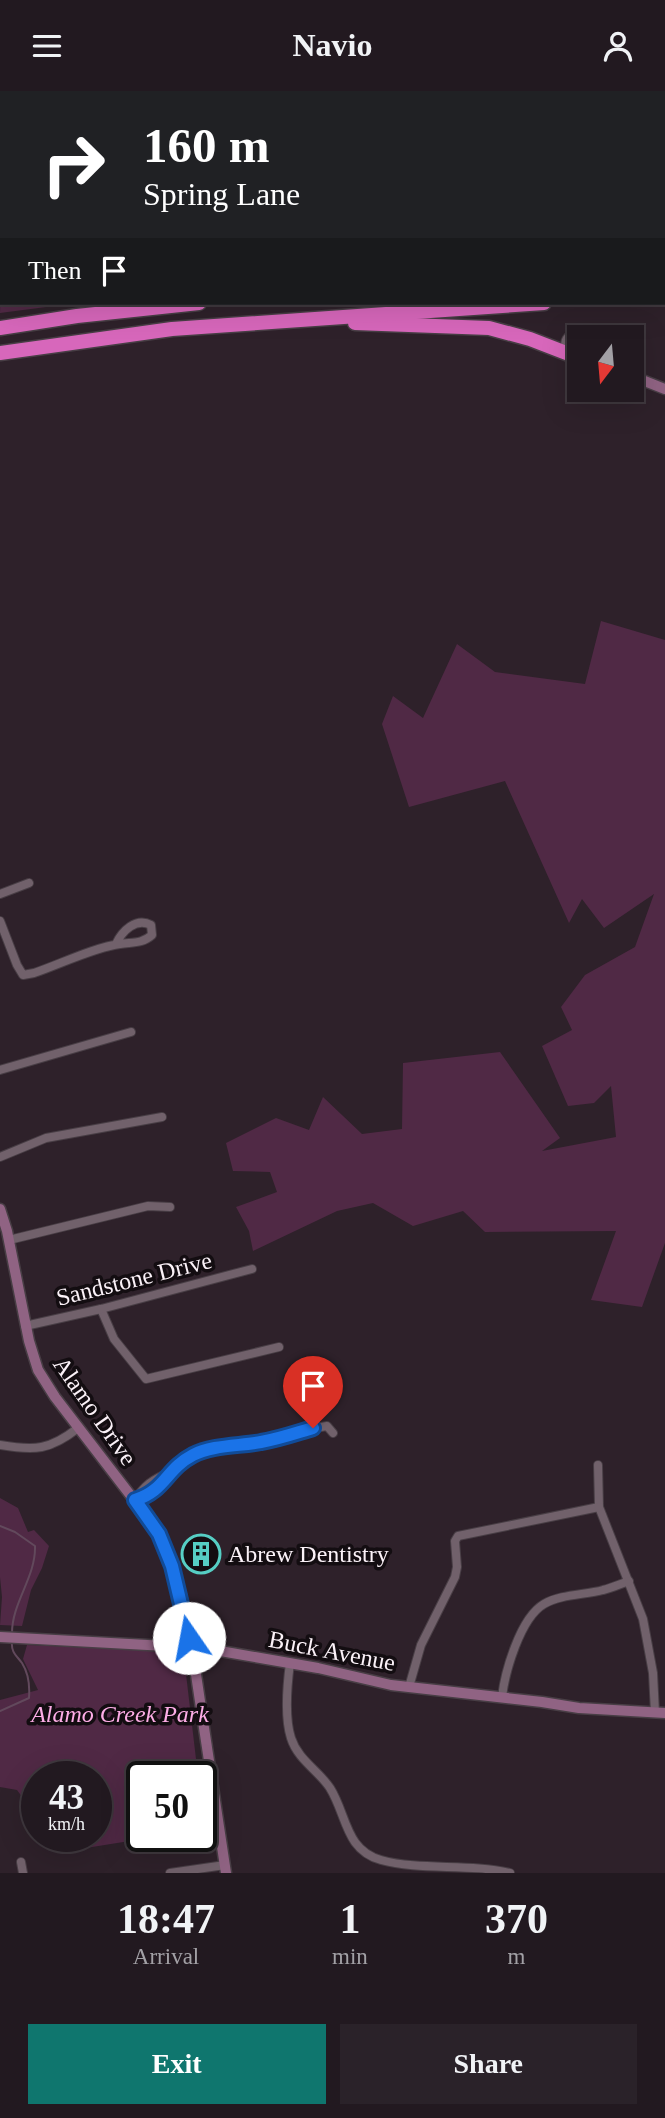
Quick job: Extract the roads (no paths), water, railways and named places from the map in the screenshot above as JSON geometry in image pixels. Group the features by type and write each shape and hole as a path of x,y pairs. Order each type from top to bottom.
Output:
{"highway":[{"path":"0,328 76,316 179,305"},
{"path":"0,353 172,329 516,305"},
{"path":"322,319 369,325 489,328 530,339 567,353"}],"main road":[{"path":"644,381 665,389"},
{"name":"Alamo Drive","path":"0,1209 9,1240 25,1326 33,1357 44,1381 159,1534 172,1566 191,1647 226,1869"},
{"name":"Buck Avenue","path":"0,1637 191,1647 290,1663 391,1685 579,1708 660,1713"}],"street":[{"path":"0,894 29,883"},
{"path":"0,921 23,975 116,944"},
{"path":"0,1070 131,1032"},
{"path":"0,1157 46,1138 162,1117"},
{"path":"9,1240 148,1206 170,1207"},
{"name":"Sandstone Drive","path":"25,1326 102,1309 252,1269"},
{"path":"102,1309 114,1339 146,1379 279,1347"},
{"path":"135,1500 149,1496 159,1488 169,1473 186,1459 204,1451 266,1441 327,1426 333,1433"},
{"path":"0,1445 23,1449 41,1448 54,1445 78,1428"},
{"path":"598,1465 599,1507 643,1619 660,1713"},
{"path":"409,1687 421,1645 455,1577 455,1541 458,1536 599,1507"},
{"path":"502,1697 506,1673 525,1626 536,1610 553,1600 603,1590 629,1581"},
{"path":"290,1663 290,1736 296,1749 330,1788 345,1827 357,1846 381,1860 414,1868 510,1873"},
{"path":"21,1862 23,1873"},
{"path":"170,1873 226,1869"}],"waterway":[{"path":"0,1526 15,1532 35,1546 32,1568 16,1611 12,1633"},
{"path":"0,1711 29,1698 28,1675 13,1651 12,1642"}],"place":[{"name":"Abrew Dentistry","path":"201,1554"}],"park label":[{"name":"Alamo Creek Park","path":"120,1714"}]}
